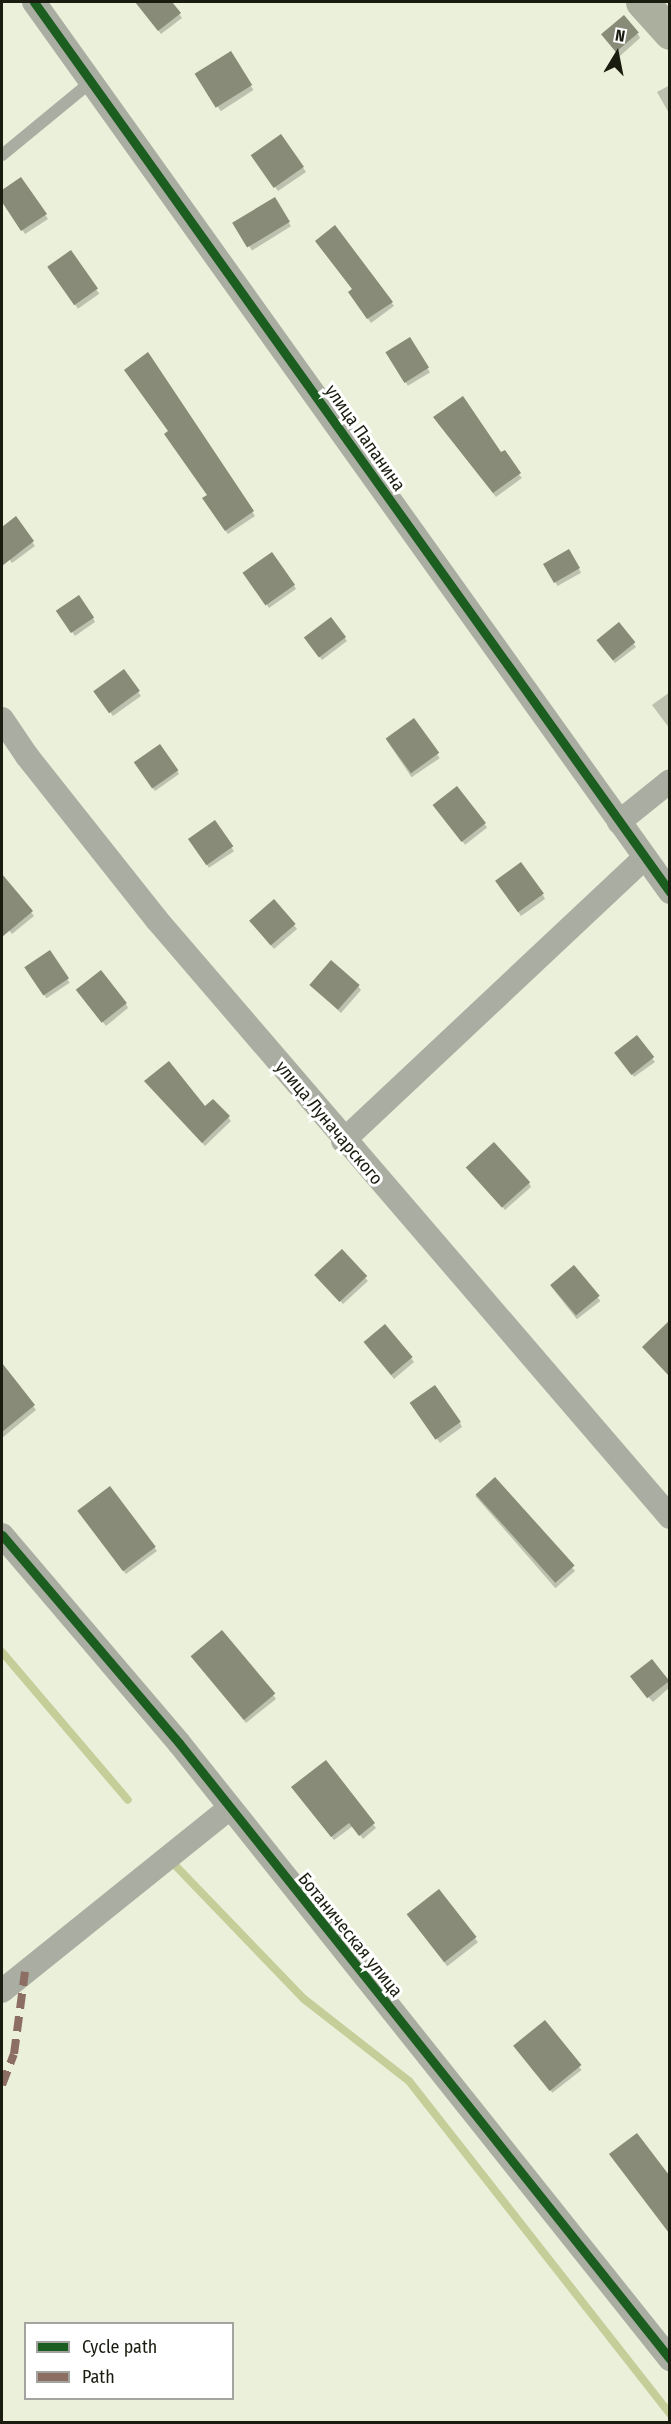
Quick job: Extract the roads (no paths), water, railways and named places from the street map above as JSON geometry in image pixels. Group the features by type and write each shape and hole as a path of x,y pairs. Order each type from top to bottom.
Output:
{"main road":[{"path":"642,2 669,33"}],"street":[{"name":"улица Папанина","path":"34,2 669,892"},
{"name":"улица Луначарского","path":"2,718 27,756 157,920 343,1142 669,1517"},
{"path":"619,822 669,781"},
{"path":"343,1142 644,858"},
{"name":"Ботаническая улица","path":"2,1534 179,1743 228,1809 669,2359"},
{"path":"2,1991 228,1809"}],"lane":[{"path":"2,155 91,82"}],"waterway":[{"path":"2,1652 128,1800"},
{"path":"171,1861 304,1999 409,2081 670,2414"}]}
